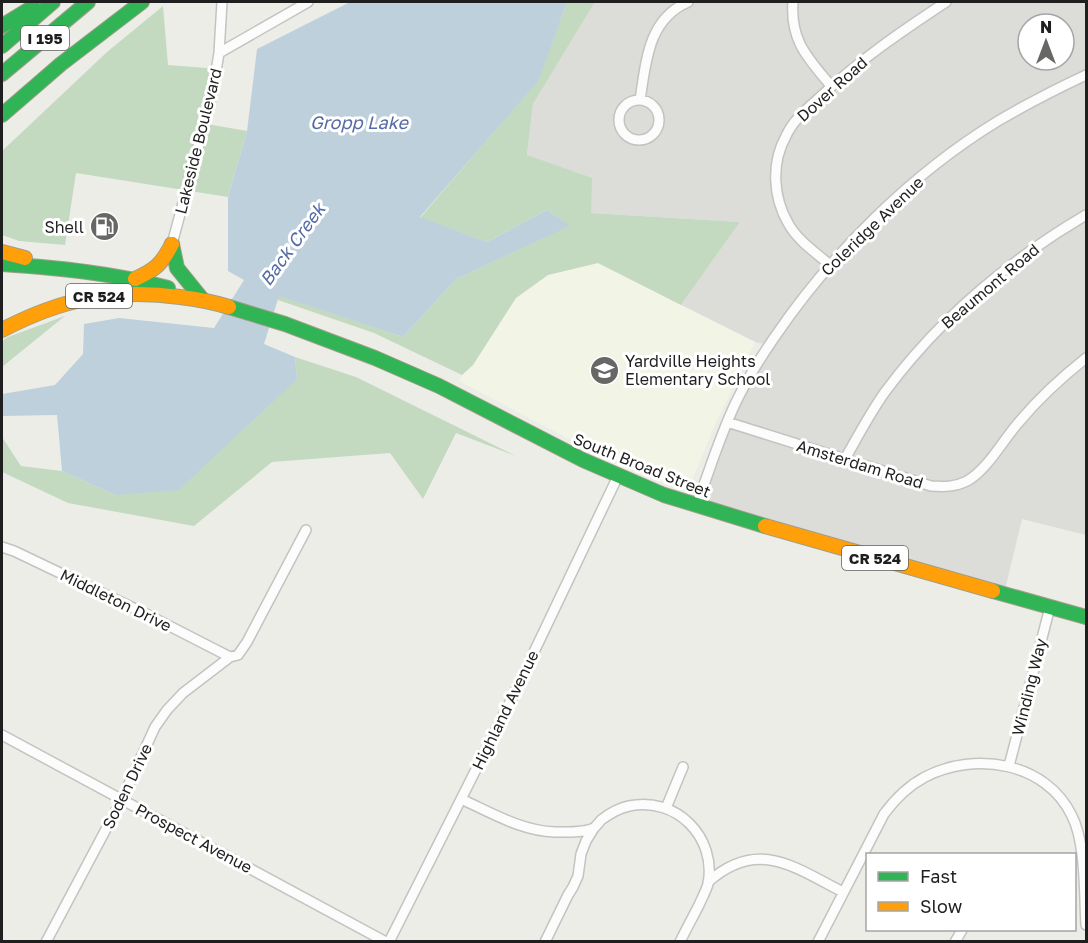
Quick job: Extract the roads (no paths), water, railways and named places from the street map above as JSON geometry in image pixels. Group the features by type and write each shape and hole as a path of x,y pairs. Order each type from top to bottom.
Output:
{"main road":[{"path":"2,26 42,2"},
{"path":"2,46 53,2"},
{"name":"I 195","path":"2,74 88,2"},
{"name":"I 195","path":"2,115 61,64 142,2"},
{"path":"2,125 46,83 61,64"},
{"path":"135,279 164,262 172,244"},
{"path":"172,244 177,268 187,282 207,300"},
{"path":"2,252 90,271"},
{"name":"South Broad Street","path":"2,264 90,271 135,279 285,324 375,358 440,386 552,445 618,476 696,506 1086,617"},
{"name":"South Broad Street","path":"2,330 29,316 57,306 105,295 158,294 207,300"}],"street":[{"name":"Lakeside Boulevard","path":"172,244 212,96 219,53 222,2"},
{"path":"219,53 308,2"},
{"path":"640,100 649,46 654,32 671,12 688,2"},
{"path":"793,2 794,25 798,40 805,54 831,86"},
{"name":"Dover Road","path":"830,265 797,237 788,224 779,202 775,179 780,148 794,123 831,86 902,31 946,2"},
{"name":"Coleridge Avenue","path":"696,506 727,422 740,394 790,314 830,265 894,201 958,148 1038,98 1086,75"},
{"path":"640,100 652,104 659,121 655,133 644,140 630,138 625,134 620,122 623,109 627,104 640,100"},
{"name":"Beaumont Road","path":"845,459 884,394 932,336 1000,273 1029,251 1086,215"},
{"name":"Amsterdam Road","path":"727,422 931,486 943,487 961,483 986,465 1041,398 1086,358"},
{"name":"Highland Avenue","path":"388,942 512,698 618,476"},
{"name":"Soden Drive","path":"46,942 122,799 155,727 183,693 230,657 238,655 256,626 306,530"},
{"name":"Middleton Drive","path":"2,547 148,615 230,657"},
{"name":"Winding Way","path":"1009,766 1050,607"},
{"name":"Prospect Avenue","path":"2,735 388,942"},
{"path":"818,942 884,814 895,799 923,778 954,766 968,764 1009,766 1025,771 1040,779 1064,802 1078,829 1081,842 1079,870 1086,925"},
{"path":"666,808 683,767"},
{"path":"461,799 518,825 537,830 572,832 594,828"},
{"path":"545,942 578,876 581,854 594,828 615,811 641,804 666,808 688,821 700,837 708,854 710,868 707,888 680,942"},
{"path":"708,882 731,866 759,859 788,864 843,892"}],"water":[{"name":"Gropp Lake","path":"350,2 567,2 539,80 420,217 487,242 547,210 570,226 456,279 403,337 279,296 264,344 295,357 297,379 179,490 115,495 62,471 57,415 2,416 2,394 55,385 83,354 84,324 119,318 214,328 244,280 228,271 228,197 247,131 257,49"}],"place":[{"name":"Shell","path":"105,227"},
{"name":"Yardville Heights Elementary School","path":"604,370"}],"water label":[{"name":"Back Creek","path":"292,244"}]}
